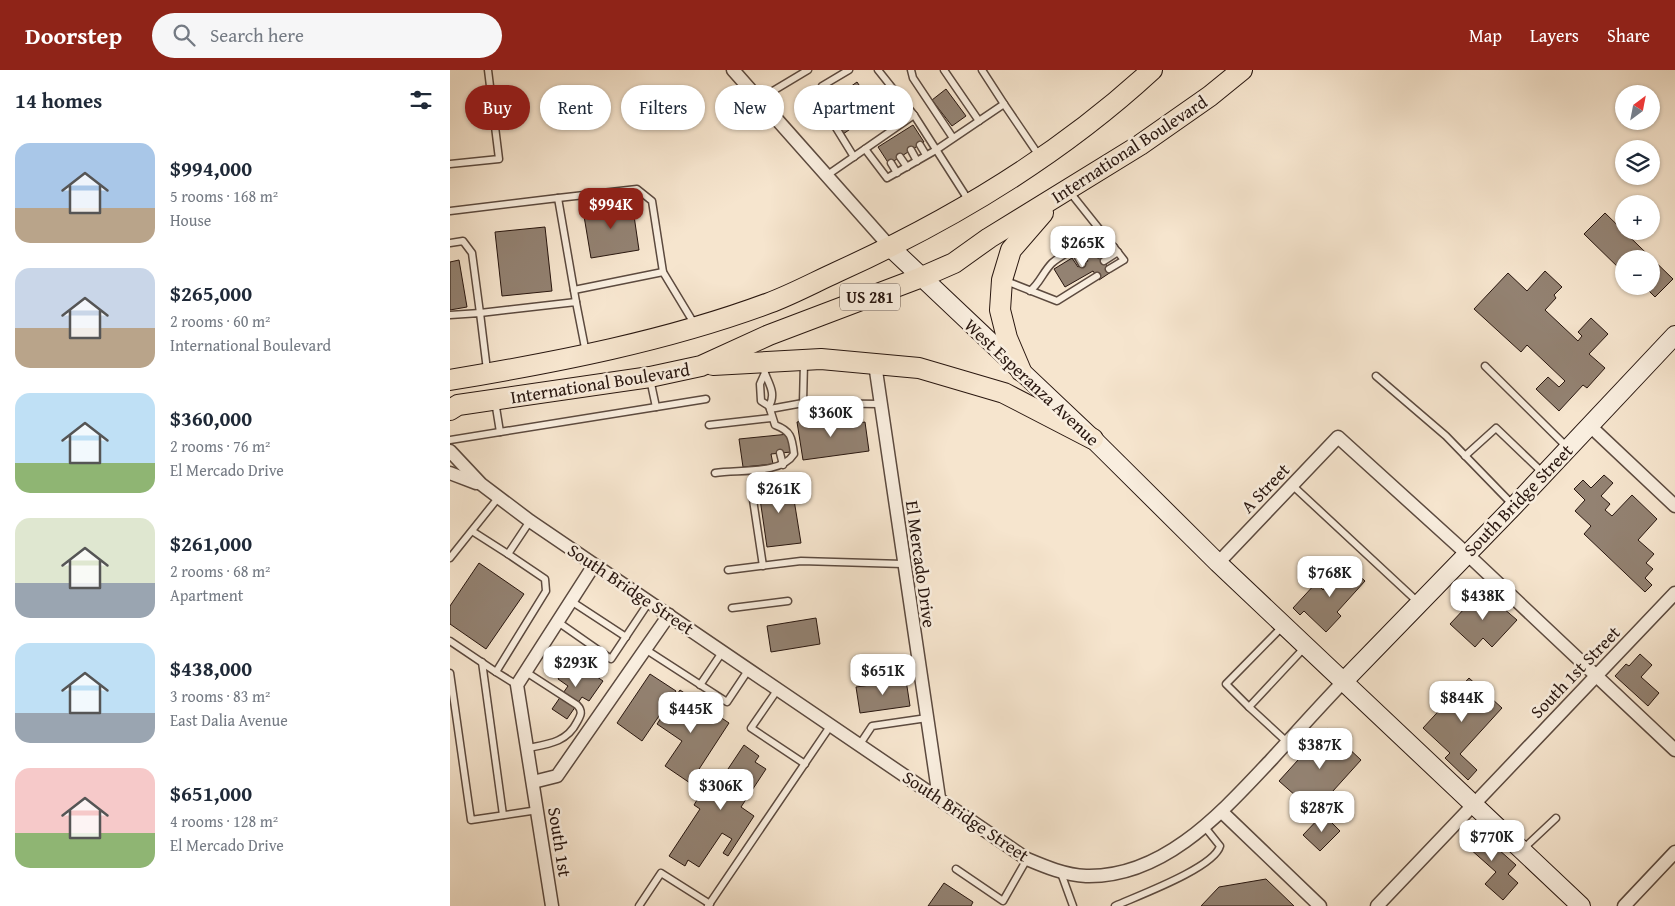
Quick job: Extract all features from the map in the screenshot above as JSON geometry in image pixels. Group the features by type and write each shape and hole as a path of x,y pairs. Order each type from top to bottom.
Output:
{"main road":[{"name":"International Boulevard","path":"450,380 586,354 696,326 770,303 891,248 971,204 1041,158 1122,98 1152,70"},
{"name":"International Boulevard","path":"450,410 458,406 650,377 701,366 769,335 922,277 954,263 989,238 1140,145 1210,96 1242,70"},
{"path":"1021,371 1007,338 1000,310 1002,280 1011,250 1063,194"},
{"path":"701,366 763,369 804,360 821,359 919,368 1004,393 1093,439"}],"street":[{"name":"West Esperanza Avenue","path":"733,70 746,85"},
{"name":"West Esperanza Avenue","path":"784,129 891,248 1093,439 1218,563 1581,906"},
{"name":"South Bridge Street","path":"450,451 481,484 530,521 1027,859 1060,872 1086,876 1143,865 1171,850 1222,812 1344,681 1514,506 1675,335"},
{"name":"El Mercado Drive","path":"875,364 939,798"},
{"path":"1589,425 1675,506"},
{"name":"A Street","path":"1218,563 1338,437 1467,554"},
{"name":"South Bridge Street","path":"450,473 481,484"},
{"path":"1467,554 1675,750"},
{"path":"517,685 594,564"},
{"name":"South 1st Street","path":"1377,906 1675,593"},
{"path":"534,782 557,776 669,615"},
{"name":"South 1st","path":"517,685 534,782 552,906"},
{"path":"1222,812 1320,906"},
{"path":"1624,906 1674,856"}],"lane":[{"path":"450,164 499,159 488,70"},
{"path":"783,85 808,70"},
{"path":"849,70 822,86 817,97 854,157"},
{"path":"878,70 914,115 971,204"},
{"path":"912,70 914,78 953,138"},
{"path":"944,70 978,121"},
{"path":"982,70 1041,158"},
{"path":"865,149 887,178 936,150 1004,104"},
{"path":"826,176 865,149 879,143 899,130"},
{"path":"920,145 926,156"},
{"path":"911,150 917,161"},
{"path":"900,157 907,167"},
{"path":"892,163 897,173"},
{"path":"450,211 637,189 652,202 663,272 696,326"},
{"path":"1063,194 1104,233 1124,260 1109,269"},
{"path":"558,198 586,354"},
{"path":"1030,291 1038,285 1046,269 1054,261 1104,233"},
{"path":"1096,248 1110,241"},
{"path":"450,243 463,242 472,253 487,374"},
{"path":"1074,250 1082,259"},
{"path":"1102,258 1116,250"},
{"path":"574,290 663,272"},
{"path":"1002,280 1056,300 1092,277"},
{"path":"450,314 480,313 576,302"},
{"path":"803,404 804,360"},
{"path":"1485,366 1568,448"},
{"path":"763,369 771,383 772,400 769,407 777,435"},
{"path":"763,369 760,384 762,401 769,407 803,404 880,404"},
{"path":"1376,376 1465,456 1514,506"},
{"path":"650,377 656,407"},
{"path":"450,440 706,399"},
{"path":"494,400 500,432"},
{"path":"709,425 771,418"},
{"path":"715,473 736,469 746,471 783,465 794,454 792,437 788,431 775,425"},
{"path":"1465,456 1496,428 1544,474"},
{"path":"780,453 783,465"},
{"path":"1292,485 1419,604"},
{"path":"752,493 763,566"},
{"path":"450,558 498,498"},
{"path":"508,554 530,521"},
{"path":"472,531 545,579 546,592 496,672"},
{"path":"728,570 801,561 903,564"},
{"path":"571,601 626,637"},
{"path":"732,608 788,601"},
{"path":"558,622 611,659 649,602"},
{"path":"1284,625 1226,684 1287,742"},
{"path":"450,641 517,685"},
{"path":"1250,707 1306,646"},
{"path":"645,649 727,702 749,669"},
{"path":"700,685 722,651"},
{"path":"482,662 503,815"},
{"path":"526,672 577,705 581,715 573,730 565,738 528,748"},
{"path":"450,673 471,820 538,810"},
{"path":"778,689 751,728 805,764"},
{"path":"860,744 872,726 927,718"},
{"path":"639,906 661,873 709,905 831,725"},
{"path":"1522,850 1556,818"},
{"path":"1115,906 1199,868 1215,856 1220,846 1219,842 1204,826"},
{"path":"956,869 1003,900 1027,859"},
{"path":"1060,872 1073,906"}],"building":[{"path":"946,89 966,116 952,126 932,100"},
{"path":"913,125 924,142 889,164 878,147 905,130 913,130"},
{"path":"840,130 849,130 843,134"},
{"path":"632,202 639,250 591,258 583,210"},
{"path":"1605,213 1615,223 1615,240 1633,240 1643,250 1615,250 1615,264 1584,234"},
{"path":"545,227 552,291 502,296 495,232"},
{"path":"1094,245 1111,272 1099,280 1093,271 1065,287 1054,269 1072,258 1078,267 1088,261 1082,252"},
{"path":"459,260 467,307 450,310 450,262"},
{"path":"1660,266 1673,279 1660,292"},
{"path":"1545,271 1562,287 1554,295 1556,298 1545,310 1578,341 1582,336 1578,332 1591,318 1608,334 1589,354 1605,368 1587,388 1583,385 1559,411 1536,389 1548,377 1559,387 1565,381 1527,345 1521,352 1474,309 1508,273 1527,291"},
{"path":"841,416 842,425 865,422 869,451 803,460 797,422"},
{"path":"789,434 791,452 771,454 773,464 743,467 739,439"},
{"path":"1604,475 1613,483 1601,496 1610,504 1605,510 1612,516 1632,495 1657,519 1638,540 1654,554 1646,563 1653,569 1645,578 1652,585 1645,592 1584,534 1591,526 1575,511 1585,500 1574,489 1583,480 1591,488"},
{"path":"791,481 801,543 767,547 758,485"},
{"path":"479,563 524,594 486,649 450,624 450,606"},
{"path":"1347,564 1365,581 1337,612 1341,616 1326,632 1304,611 1300,615 1293,608 1316,583 1323,590"},
{"path":"1482,590 1517,620 1492,647 1483,638 1475,647 1450,624"},
{"path":"816,618 820,644 771,652 767,626"},
{"path":"1640,654 1652,665 1641,677 1659,693 1648,706 1615,676 1626,664 1629,666"},
{"path":"571,659 603,681 589,701 582,697 567,719 552,709 568,686 558,679"},
{"path":"650,674 676,691 642,741 617,723"},
{"path":"1469,678 1502,708 1460,754 1477,770 1468,780 1445,758 1450,753 1423,728"},
{"path":"906,680 910,706 860,713 856,687"},
{"path":"680,690 729,723 690,783 665,766 682,741 657,724"},
{"path":"1327,728 1361,760 1314,812 1279,781"},
{"path":"744,745 759,756 755,762 766,769 741,807 754,816 728,856 723,853 732,839 722,833 699,867 688,860 685,866 669,856 700,809 694,805 704,788 712,793"},
{"path":"1323,814 1340,831 1320,851 1303,835"},
{"path":"1472,826 1516,865 1508,874 1518,883 1503,900 1485,884 1496,872 1460,840"},
{"path":"1266,879 1294,906 1201,906 1219,887"},
{"path":"944,883 973,902 971,906 928,906"}]}
